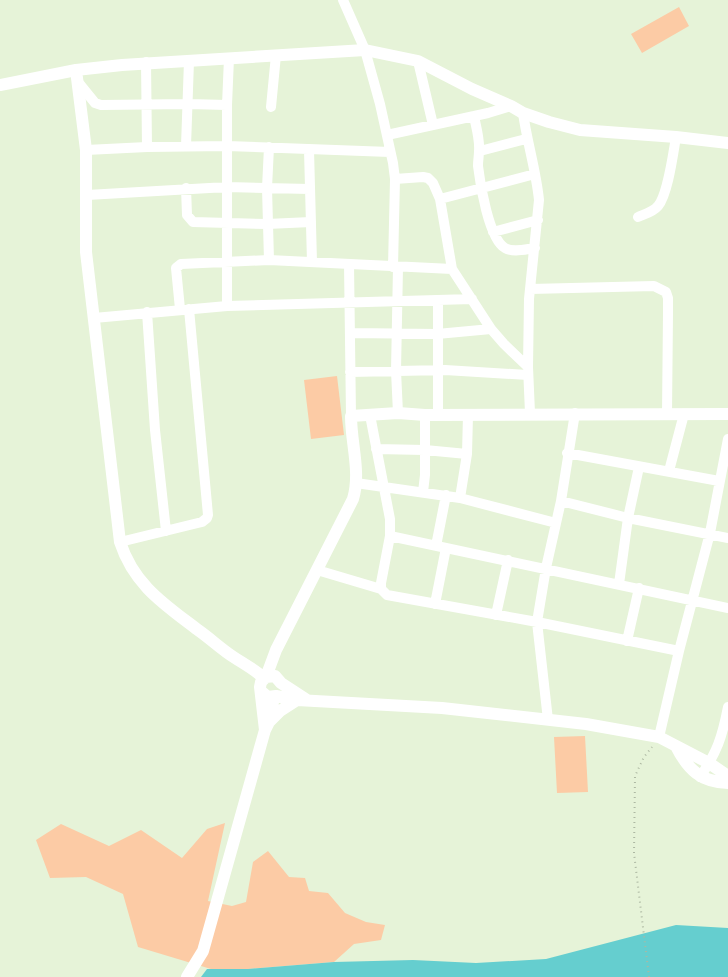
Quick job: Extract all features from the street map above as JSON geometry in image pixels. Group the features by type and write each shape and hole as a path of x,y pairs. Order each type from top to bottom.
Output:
{"street":[{"path":"343,0 365,50 387,135 395,179 398,413"},
{"path":"0,85 77,76 146,62 365,50 418,61 523,113 557,125 580,130 728,143"},
{"path":"270,107 276,55"},
{"path":"227,306 227,105 229,58"},
{"path":"186,146 189,61"},
{"path":"418,61 433,125"},
{"path":"146,62 146,146"},
{"path":"77,76 95,103 101,105 227,105"},
{"path":"77,76 86,150 87,196 85,237 120,542 124,556 142,583 167,606 252,668 268,682 303,701"},
{"path":"387,135 511,106"},
{"path":"523,113 526,139 535,174 539,200 530,289 528,371 530,413"},
{"path":"474,116 480,151 478,167 493,232 499,243 507,250 535,248"},
{"path":"638,217 651,212 664,197 676,137"},
{"path":"480,151 526,139"},
{"path":"86,150 146,146 227,146 390,152"},
{"path":"269,147 267,188 269,260"},
{"path":"309,150 312,262"},
{"path":"440,199 535,174"},
{"path":"395,179 428,178 433,183 440,199 452,269 491,330 528,371"},
{"path":"87,196 186,188 310,189"},
{"path":"186,188 187,215 189,220 193,222 227,224 311,222"},
{"path":"493,232 538,220"},
{"path":"120,542 202,522 208,515 185,309 176,268 179,265 184,263 269,260 452,269"},
{"path":"267,726 268,682 276,650 352,499 356,483 350,372 349,264"},
{"path":"530,289 654,286 666,292 668,298 667,414"},
{"path":"94,318 227,306 472,299"},
{"path":"438,300 438,415"},
{"path":"147,312 155,430 166,531"},
{"path":"351,333 437,334 491,330"},
{"path":"350,372 437,370 528,371"},
{"path":"352,416 398,413 424,415 530,413 728,414"},
{"path":"548,720 538,622 546,568 561,502 567,453 575,413"},
{"path":"669,471 684,414"},
{"path":"370,415 390,519 390,536 381,589"},
{"path":"423,492 425,475 424,415"},
{"path":"460,498 467,454 468,415"},
{"path":"659,737 678,651 710,534 728,439"},
{"path":"376,449 425,450 467,454"},
{"path":"567,453 720,481"},
{"path":"619,584 628,518 639,467"},
{"path":"356,483 446,495 556,523"},
{"path":"434,604 446,495"},
{"path":"561,502 628,518 728,538"},
{"path":"390,536 728,608"},
{"path":"496,615 508,560"},
{"path":"317,570 381,589 387,595 393,597 538,622 678,651"},
{"path":"627,641 639,588"},
{"path":"187,977 203,951 275,697 282,689 268,682"},
{"path":"275,697 303,701 442,708 586,724 659,737 709,763 728,776"},
{"path":"267,726 280,711 303,701"},
{"path":"700,777 719,746 726,729 728,707"},
{"path":"676,746 683,758 700,777 708,781 728,784"}],"path":[{"path":"649,977 634,853 635,776 644,757 659,737"}],"shaded area":[{"path":"679,7 689,26 642,53 631,34"},
{"path":"337,376 344,435 311,439 304,380"},
{"path":"585,736 588,792 557,793 554,737"},
{"path":"225,823 208,901 232,906 246,902 253,862 268,851 289,877 305,878 309,891 328,893 345,913 366,922 385,925 381,940 354,944 334,962 248,969 211,969 138,947 123,894 86,877 50,878 36,840 61,824 109,846 141,830 182,858 207,829"}],"water":[{"path":"676,925 728,928 728,977 201,977 207,969 248,969 334,962 413,960 476,963 546,959"}]}
